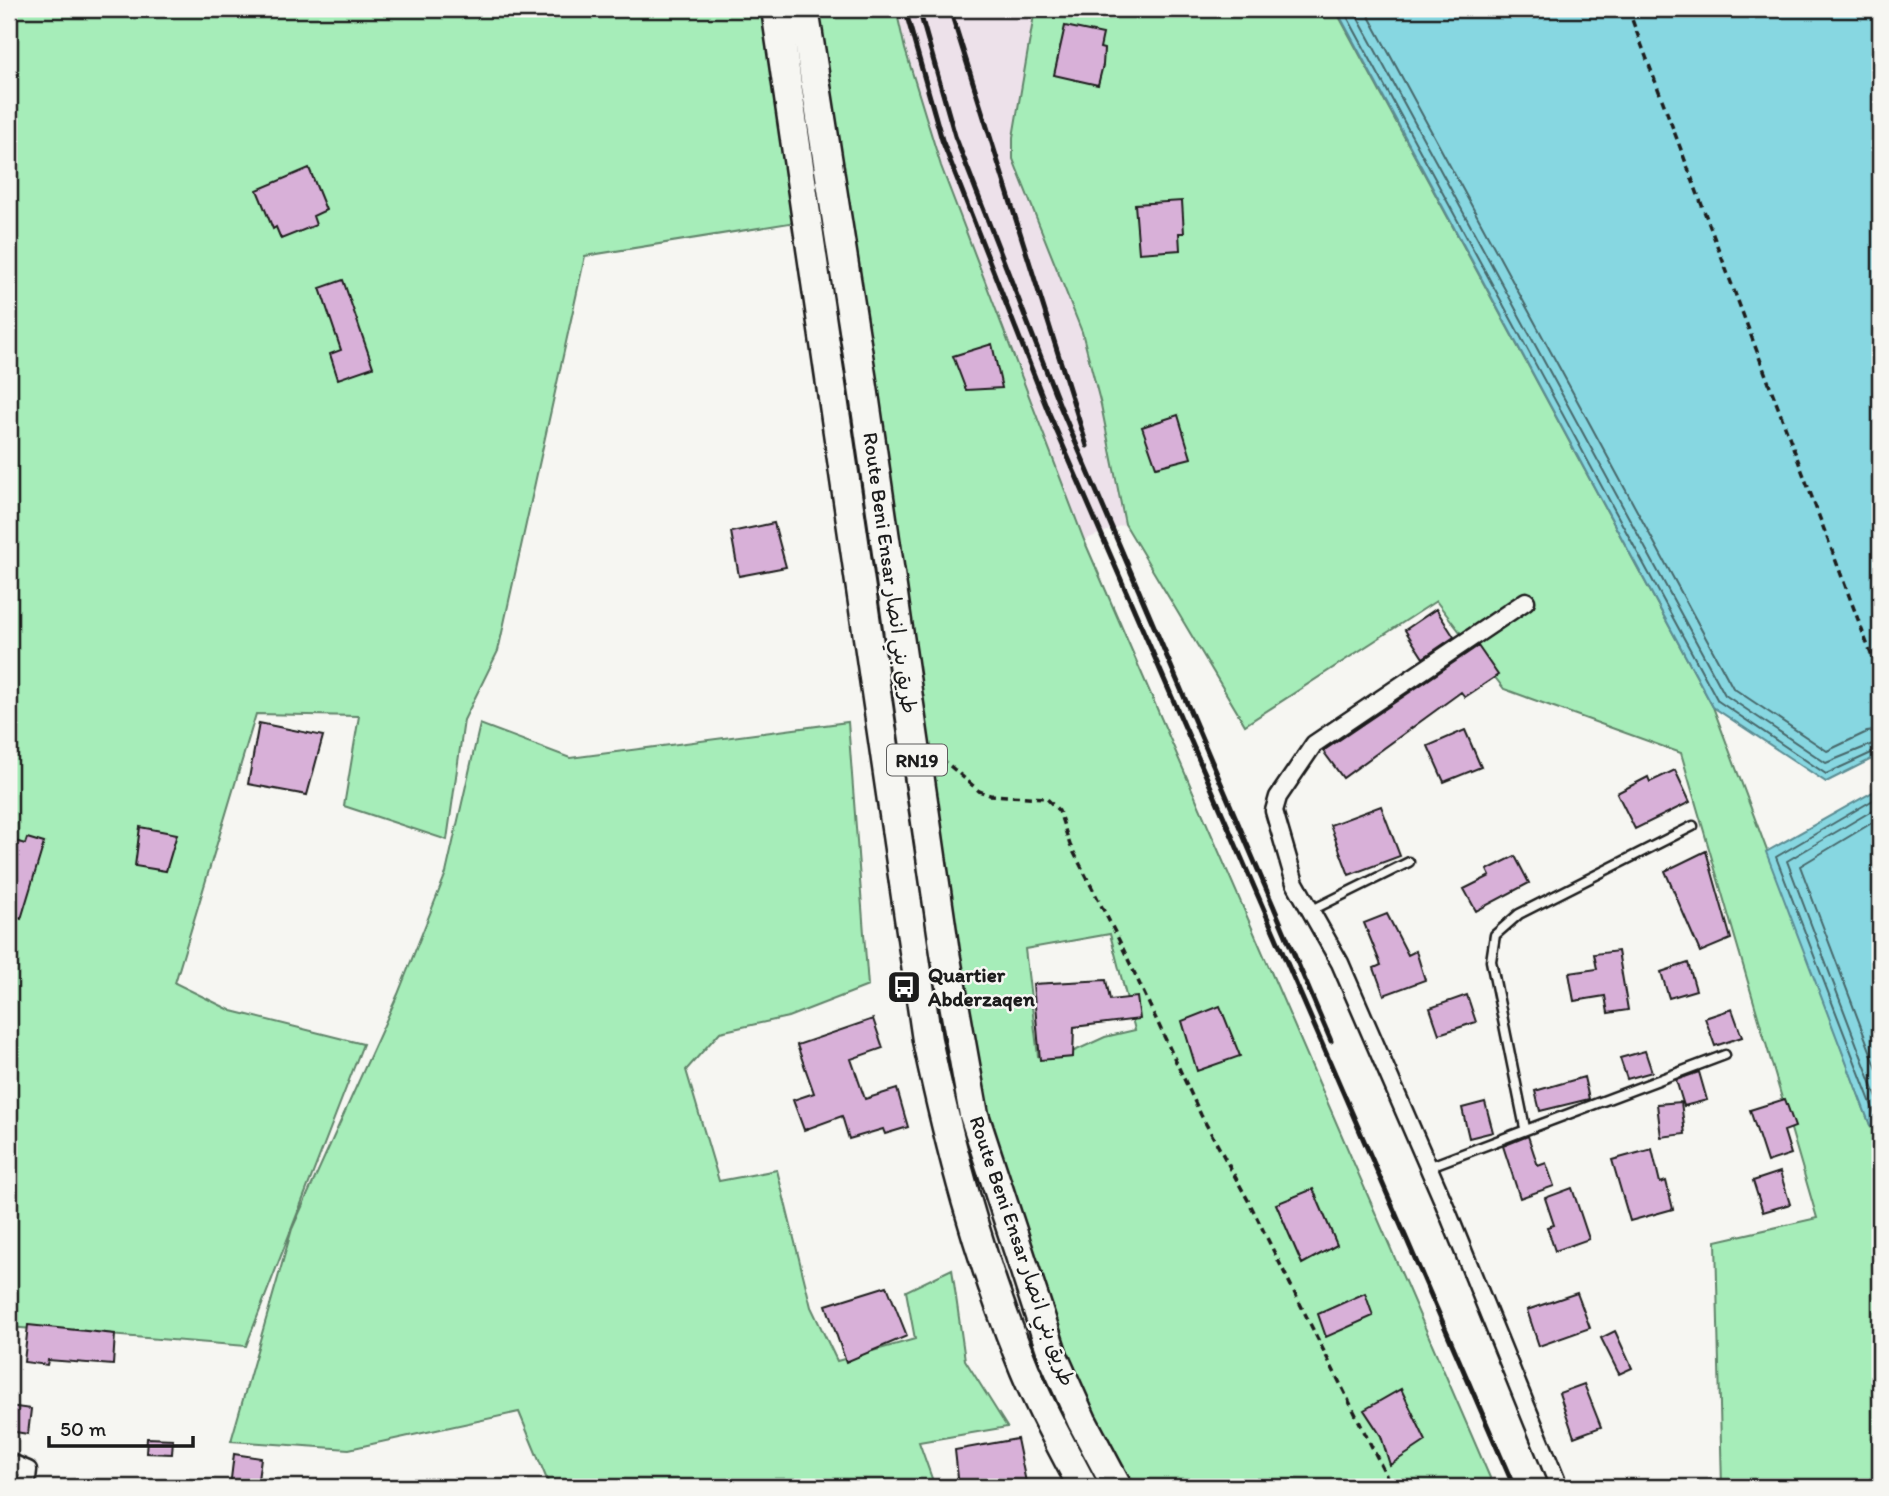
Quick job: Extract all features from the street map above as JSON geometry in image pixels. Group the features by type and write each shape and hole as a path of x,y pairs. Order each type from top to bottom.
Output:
{"highway":[{"name":"Route Beni Ensar طريق بني انصار","path":"776,9 926,1027 938,1093 970,1216 1020,1358 1083,1487"},
{"name":"Route Beni Ensar طريق بني انصار","path":"804,9 864,394 945,953 974,1115 1053,1356 1082,1422 1117,1487"}],"street":[{"path":"1526,601 1314,744 1278,797 1274,811 1295,883 1340,962 1428,1167 1559,1487"},
{"path":"9,1462 28,1470 26,1487"}],"lane":[{"path":"1524,1128 1491,961 1495,935 1519,914 1693,826"},
{"path":"1310,911 1409,862"},
{"path":"1428,1167 1524,1128 1725,1055"}],"path":[{"path":"1628,9 1880,678"},
{"path":"939,757 979,790 990,794 1046,798 1059,811 1070,845 1119,940 1201,1115 1249,1202 1392,1487"}],"shaded area":[{"path":"896,9 1035,9 1013,137 1013,159 1082,332 1101,405 1125,524 1084,540 941,166 905,49"}],"green space":[{"path":"9,9 764,9 796,222 585,256 498,651 464,720 447,840 344,806 359,716 256,714 175,983 232,1011 363,1044 246,1346 9,1327"},
{"path":"813,9 896,9 905,49 941,166 1084,540 1494,1487 1136,1487 1091,1419 1026,1259 976,1075","holes":["1110,934 1135,1030 1105,1037 1068,1054 1038,1056 1025,949"]},
{"path":"1035,9 1335,9 1713,707 1870,1125 1880,1139 1880,1487 1722,1487 1716,1241 1817,1218 1681,753 1504,689 1436,601 1245,725 1125,524 1101,405 1082,332 1013,159 1013,137"},
{"path":"848,722 868,986 788,1017 720,1032 686,1070 719,1181 777,1170 811,1307 837,1361 915,1339 906,1291 952,1269 965,1360 1007,1427 919,1442 935,1487 620,1487 618,1484 550,1487 519,1412 349,1449 231,1441 292,1229 398,994 446,873 480,724 570,758"}],"water":[{"path":"1336,9 1880,9 1880,755 1826,782 1713,707"},
{"path":"1880,788 1880,1139 1870,1125 1766,852"}],"building":[{"path":"1065,26 1103,34 1100,48 1104,49 1103,65 1098,85 1054,75"},
{"path":"309,168 326,210 313,216 316,225 281,239 276,227 273,229 257,190"},
{"path":"1182,201 1184,233 1179,233 1180,250 1139,253 1135,204"},
{"path":"343,280 373,367 338,379 330,354 341,350 320,288"},
{"path":"992,344 1002,388 966,390 953,356"},
{"path":"1178,415 1191,458 1156,467 1142,427"},
{"path":"774,523 786,567 739,576 731,532"},
{"path":"1436,609 1454,637 1423,658 1405,630"},
{"path":"1478,646 1498,675 1465,697 1461,692 1343,778 1323,751"},
{"path":"259,723 323,736 307,795 248,784"},
{"path":"1465,730 1481,767 1444,782 1428,746"},
{"path":"1675,770 1690,802 1635,829 1617,793 1648,777 1650,782"},
{"path":"1381,806 1400,856 1349,875 1330,825"},
{"path":"140,827 177,834 166,871 135,866"},
{"path":"27,838 44,843 21,919 9,915 9,839 25,844"},
{"path":"1706,851 1731,939 1700,952 1665,871"},
{"path":"1515,856 1529,883 1476,911 1464,889 1490,876 1487,870"},
{"path":"1387,914 1408,955 1416,951 1425,980 1384,995 1374,968 1381,965 1364,923"},
{"path":"1618,951 1628,1010 1608,1013 1605,996 1574,1001 1569,973 1597,969 1594,954"},
{"path":"1688,963 1696,990 1669,998 1661,972"},
{"path":"1106,980 1110,1000 1137,997 1140,1019 1074,1027 1073,1057 1040,1060 1033,984"},
{"path":"1467,995 1476,1022 1439,1034 1430,1008"},
{"path":"1220,1006 1240,1056 1197,1071 1182,1021"},
{"path":"1732,1009 1742,1037 1715,1046 1705,1018"},
{"path":"873,1019 883,1048 851,1059 865,1099 897,1089 908,1127 885,1134 883,1129 849,1139 842,1116 804,1130 793,1100 814,1093 797,1045"},
{"path":"1645,1051 1652,1072 1627,1079 1620,1058"},
{"path":"1699,1072 1707,1100 1684,1106 1676,1080"},
{"path":"1584,1077 1589,1099 1540,1111 1535,1091"},
{"path":"1785,1099 1795,1127 1784,1131 1791,1154 1767,1162 1750,1110"},
{"path":"1485,1102 1493,1132 1469,1138 1462,1108"},
{"path":"1681,1102 1685,1134 1661,1137 1657,1104"},
{"path":"1528,1136 1538,1166 1546,1163 1554,1186 1520,1198 1503,1146"},
{"path":"1652,1149 1660,1183 1666,1181 1673,1209 1630,1221 1612,1160"},
{"path":"1780,1172 1790,1204 1763,1212 1753,1181"},
{"path":"1572,1188 1589,1239 1555,1251 1547,1227 1554,1225 1545,1198"},
{"path":"1313,1189 1337,1245 1302,1264 1276,1204"},
{"path":"887,1286 907,1336 846,1362 826,1305"},
{"path":"1365,1293 1373,1316 1326,1337 1318,1314"},
{"path":"1577,1293 1590,1328 1539,1346 1527,1310"},
{"path":"28,1325 115,1334 113,1365 48,1360 47,1365 24,1362"},
{"path":"1615,1331 1632,1368 1619,1374 1601,1338"},
{"path":"1584,1384 1601,1427 1574,1437 1559,1393"},
{"path":"1401,1389 1426,1441 1390,1465 1381,1436 1364,1410"},
{"path":"9,1406 31,1409 28,1434 9,1431"},
{"path":"147,1438 173,1439 172,1454 146,1453"},
{"path":"1017,1439 1027,1487 959,1487 955,1450"},
{"path":"234,1454 261,1458 257,1487 230,1487"}],"railway":[{"path":"905,9 942,140 1048,411 1514,1487"},
{"path":"919,9 955,136 1060,406 1331,1041"},
{"path":"950,9 1087,446"}],"place":[{"name":"Quartier Abderzaqen","path":"904,987"}]}
